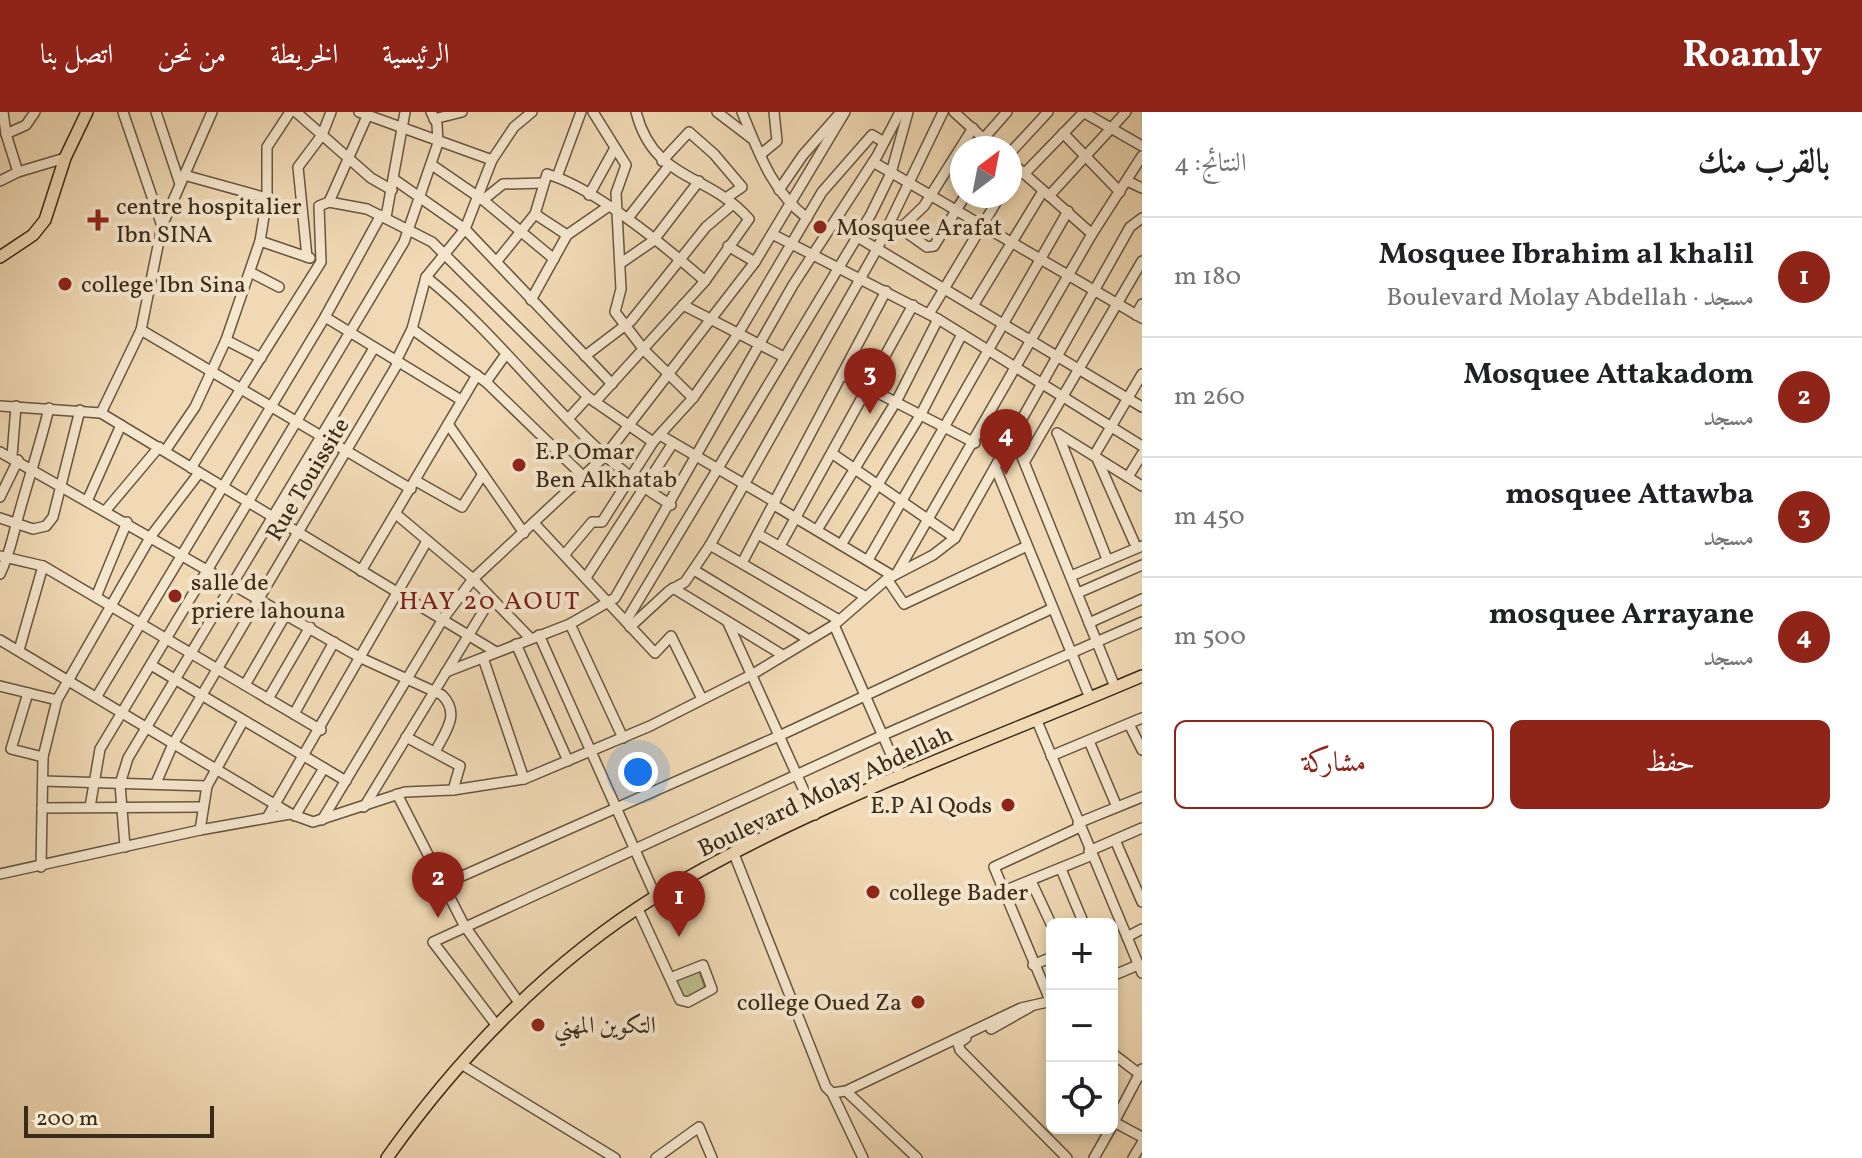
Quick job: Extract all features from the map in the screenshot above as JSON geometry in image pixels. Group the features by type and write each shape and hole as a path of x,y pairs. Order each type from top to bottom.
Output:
{"main road":[{"path":"0,257 33,235 45,220 65,158 87,112"},
{"name":"Boulevard Molay Abdellah","path":"387,1158 419,1112 497,1026 520,1004 656,897 734,854 815,815 1142,676"}],"street":[{"path":"3,112 6,134 18,172"},
{"path":"6,134 26,125 35,112"},
{"path":"123,112 162,226"},
{"path":"156,112 182,179"},
{"path":"101,413 141,330 162,226 212,112"},
{"path":"106,510 162,449 195,407 214,370 260,241 267,198 267,147 290,112"},
{"path":"296,112 349,159 392,190"},
{"path":"307,257 298,167 322,135 331,112"},
{"path":"97,696 383,216 395,180 405,112"},
{"path":"90,807 100,749 391,266 422,198 432,165 438,143 433,115 462,112"},
{"path":"513,112 514,127"},
{"path":"465,229 480,198 492,160 514,127 532,112"},
{"path":"557,177 581,112"},
{"path":"593,112 626,165 616,193 623,215"},
{"path":"568,419 612,384 645,351 705,281 749,219 730,201 665,164 648,144 636,112"},
{"path":"717,112 751,138"},
{"path":"742,112 751,138 761,154 763,166 790,204 807,218"},
{"path":"761,154 777,141 774,112"},
{"path":"779,190 803,155 843,112"},
{"path":"322,820 443,619 473,579 585,478 605,456 755,262 843,112"},
{"path":"628,624 856,238 891,173 908,112"},
{"path":"628,624 685,582 710,545 862,277 943,112"},
{"path":"986,136 1007,112"},
{"path":"1022,140 1048,112"},
{"path":"1022,164 1063,133 1083,112 1142,146"},
{"path":"973,306 1046,193 1126,112"},
{"path":"329,202 349,159 365,113 403,131 492,160"},
{"path":"961,114 982,136"},
{"path":"446,672 570,624 610,602 671,505 760,344 873,162 895,115"},
{"path":"901,228 930,197 973,128"},
{"path":"585,356 624,327 742,187 689,132 623,215 617,231 621,289 615,310 624,327 645,351 693,398"},
{"path":"1063,133 1120,192"},
{"path":"565,554 593,521 602,522 656,439 693,398 738,334 829,184 872,135 884,142"},
{"path":"589,195 615,148"},
{"path":"892,576 975,443 1068,275 1142,156"},
{"path":"0,181 18,172 65,158"},
{"path":"873,162 909,186 1139,316 1142,304"},
{"path":"432,165 480,198 554,259"},
{"path":"1022,172 1092,234"},
{"path":"497,261 535,214 547,174 623,215 705,281"},
{"path":"182,179 267,198"},
{"path":"395,180 465,229 612,384"},
{"path":"621,263 653,241 699,181"},
{"path":"1127,181 1142,188"},
{"path":"480,198 503,184 544,183"},
{"path":"41,867 43,757 57,700 151,536 195,470 241,387 321,262 319,206 329,202 383,216 409,228 443,251 520,332 592,400 656,439 673,443 868,560 892,576 904,604 1025,547"},
{"path":"531,300 567,235 609,206"},
{"path":"891,222 931,247 958,208"},
{"path":"817,530 897,400 944,289 993,208"},
{"path":"868,560 947,427 1001,323 1068,211"},
{"path":"535,214 567,235"},
{"path":"0,640 293,815 313,822 397,794 453,790 524,779 623,738 753,674 836,622 892,576 933,555 955,538 1130,227 1142,218"},
{"path":"834,223 1142,407"},
{"name":"Rue Touissite","path":"156,783 173,744 201,694 347,452 397,362 412,329 426,277 443,251 465,229"},
{"path":"772,234 862,277 934,317 1142,446"},
{"path":"260,241 321,262"},
{"path":"728,246 755,262"},
{"path":"1025,461 1142,261"},
{"path":"250,272 279,287"},
{"path":"426,277 457,302 605,456 631,480 671,505"},
{"path":"742,563 886,291"},
{"path":"683,305 784,357"},
{"path":"780,546 870,388 913,305"},
{"path":"325,317 461,400"},
{"path":"412,329 481,379 585,478"},
{"path":"141,330 214,370 347,452 462,507 483,474"},
{"path":"841,545 921,414 962,334"},
{"path":"226,340 261,358"},
{"path":"125,847 120,784 125,764 374,348"},
{"path":"361,571 461,400 506,354"},
{"path":"1069,462 1092,452 1142,374"},
{"path":"843,375 897,400 975,443"},
{"path":"0,406 101,413 496,652"},
{"path":"0,497 15,458 16,406"},
{"path":"0,574 35,470 49,408"},
{"path":"0,518 33,529 46,526 53,517 80,410"},
{"path":"448,424 524,533"},
{"path":"88,499 121,425"},
{"path":"1046,427 1092,452 1142,486"},
{"path":"1058,434 1107,559"},
{"path":"1014,437 1115,687"},
{"path":"587,576 673,443"},
{"path":"0,452 88,499 361,658 405,681 434,691 451,705 453,716 435,752"},
{"path":"1092,452 1135,546"},
{"path":"833,454 955,538"},
{"path":"1128,477 1142,454"},
{"path":"996,469 1025,547 1090,698"},
{"path":"396,514 473,579 490,600 534,637 592,752 656,897"},
{"path":"96,597 127,522"},
{"path":"534,523 587,576 655,653 671,636 702,699"},
{"path":"1071,576 1135,546 1142,530"},
{"path":"758,534 866,597"},
{"path":"267,818 321,730 427,541"},
{"path":"710,545 836,622 863,697 901,777"},
{"path":"4,556 43,566 321,730"},
{"path":"1078,593 1142,565"},
{"path":"19,650 43,566"},
{"path":"694,570 806,638"},
{"path":"673,588 781,654"},
{"path":"1089,623 1142,599"},
{"path":"364,807 490,600"},
{"path":"442,885 779,736 1051,609"},
{"path":"245,685 286,614"},
{"path":"497,1026 433,942 464,925 881,736 1142,622"},
{"path":"728,623 815,815"},
{"path":"570,624 623,738"},
{"path":"268,699 310,627"},
{"path":"294,714 334,642"},
{"path":"516,644 568,761"},
{"path":"483,658 524,779"},
{"path":"151,665 346,781"},
{"path":"0,686 57,700"},
{"path":"28,693 11,749 43,757"},
{"path":"1051,756 1142,718"},
{"path":"200,830 201,807 207,786 243,721"},
{"path":"1037,721 1140,969 1118,974"},
{"path":"1129,724 1142,750"},
{"path":"406,737 460,766 453,790"},
{"path":"1089,741 1117,807"},
{"path":"293,815 324,768"},
{"path":"43,781 207,786"},
{"path":"397,794 464,925 520,1004"},
{"path":"1046,992 1001,892 994,870 996,865 1142,797"},
{"path":"42,808 201,807"},
{"path":"0,874 200,830 293,815"},
{"path":"1001,892 1061,869 1142,828"},
{"path":"1115,840 1142,902"},
{"path":"734,854 826,1087 832,1093 863,1158"},
{"path":"1061,869 1081,918"},
{"path":"1031,881 1048,918"},
{"path":"638,909 670,978 683,1002 712,989 703,965 670,978"},
{"path":"1118,928 1123,926"},
{"path":"1127,937 1142,929"},
{"path":"1033,965 1046,960"},
{"path":"832,1093 846,1091 1021,1008 1046,1004"},
{"path":"1031,1007 1019,1016 965,1039 958,1046 980,1073 1067,1158"},
{"path":"1118,1057 1141,1073 1118,1114"},
{"path":"461,1064 615,1158"},
{"path":"846,1091 917,1158"},
{"path":"665,1156 699,1127 712,1158"},
{"path":"1118,1128 1142,1140 1133,1158"},
{"path":"1097,1157 1108,1134"}],"green space":[{"path":"699,970 706,990 683,999 675,980"}],"place":[{"name":"centre hospitalier Ibn SINA","path":"98,220"},
{"name":"Mosquee Arafat","path":"820,227"},
{"name":"college Ibn Sina","path":"65,284"},
{"name":"mosquee Attawba","path":"870,414"},
{"name":"E.P Omar Ben Alkhatab","path":"519,465"},
{"name":"mosquee Arrayane","path":"1006,475"},
{"name":"salle de priere lahouna","path":"175,596"},
{"name":"E.P Al Qods","path":"1008,805"},
{"name":"college Bader","path":"873,892"},
{"name":"Mosquee Attakadom","path":"438,918"},
{"name":"Mosquee Ibrahim al khalil","path":"679,937"},
{"name":"college Oued Za","path":"918,1002"},
{"name":"التكوين المهني","path":"538,1025"}],"district":[{"name":"HAY 20 AOUT","path":"490,600"}]}
